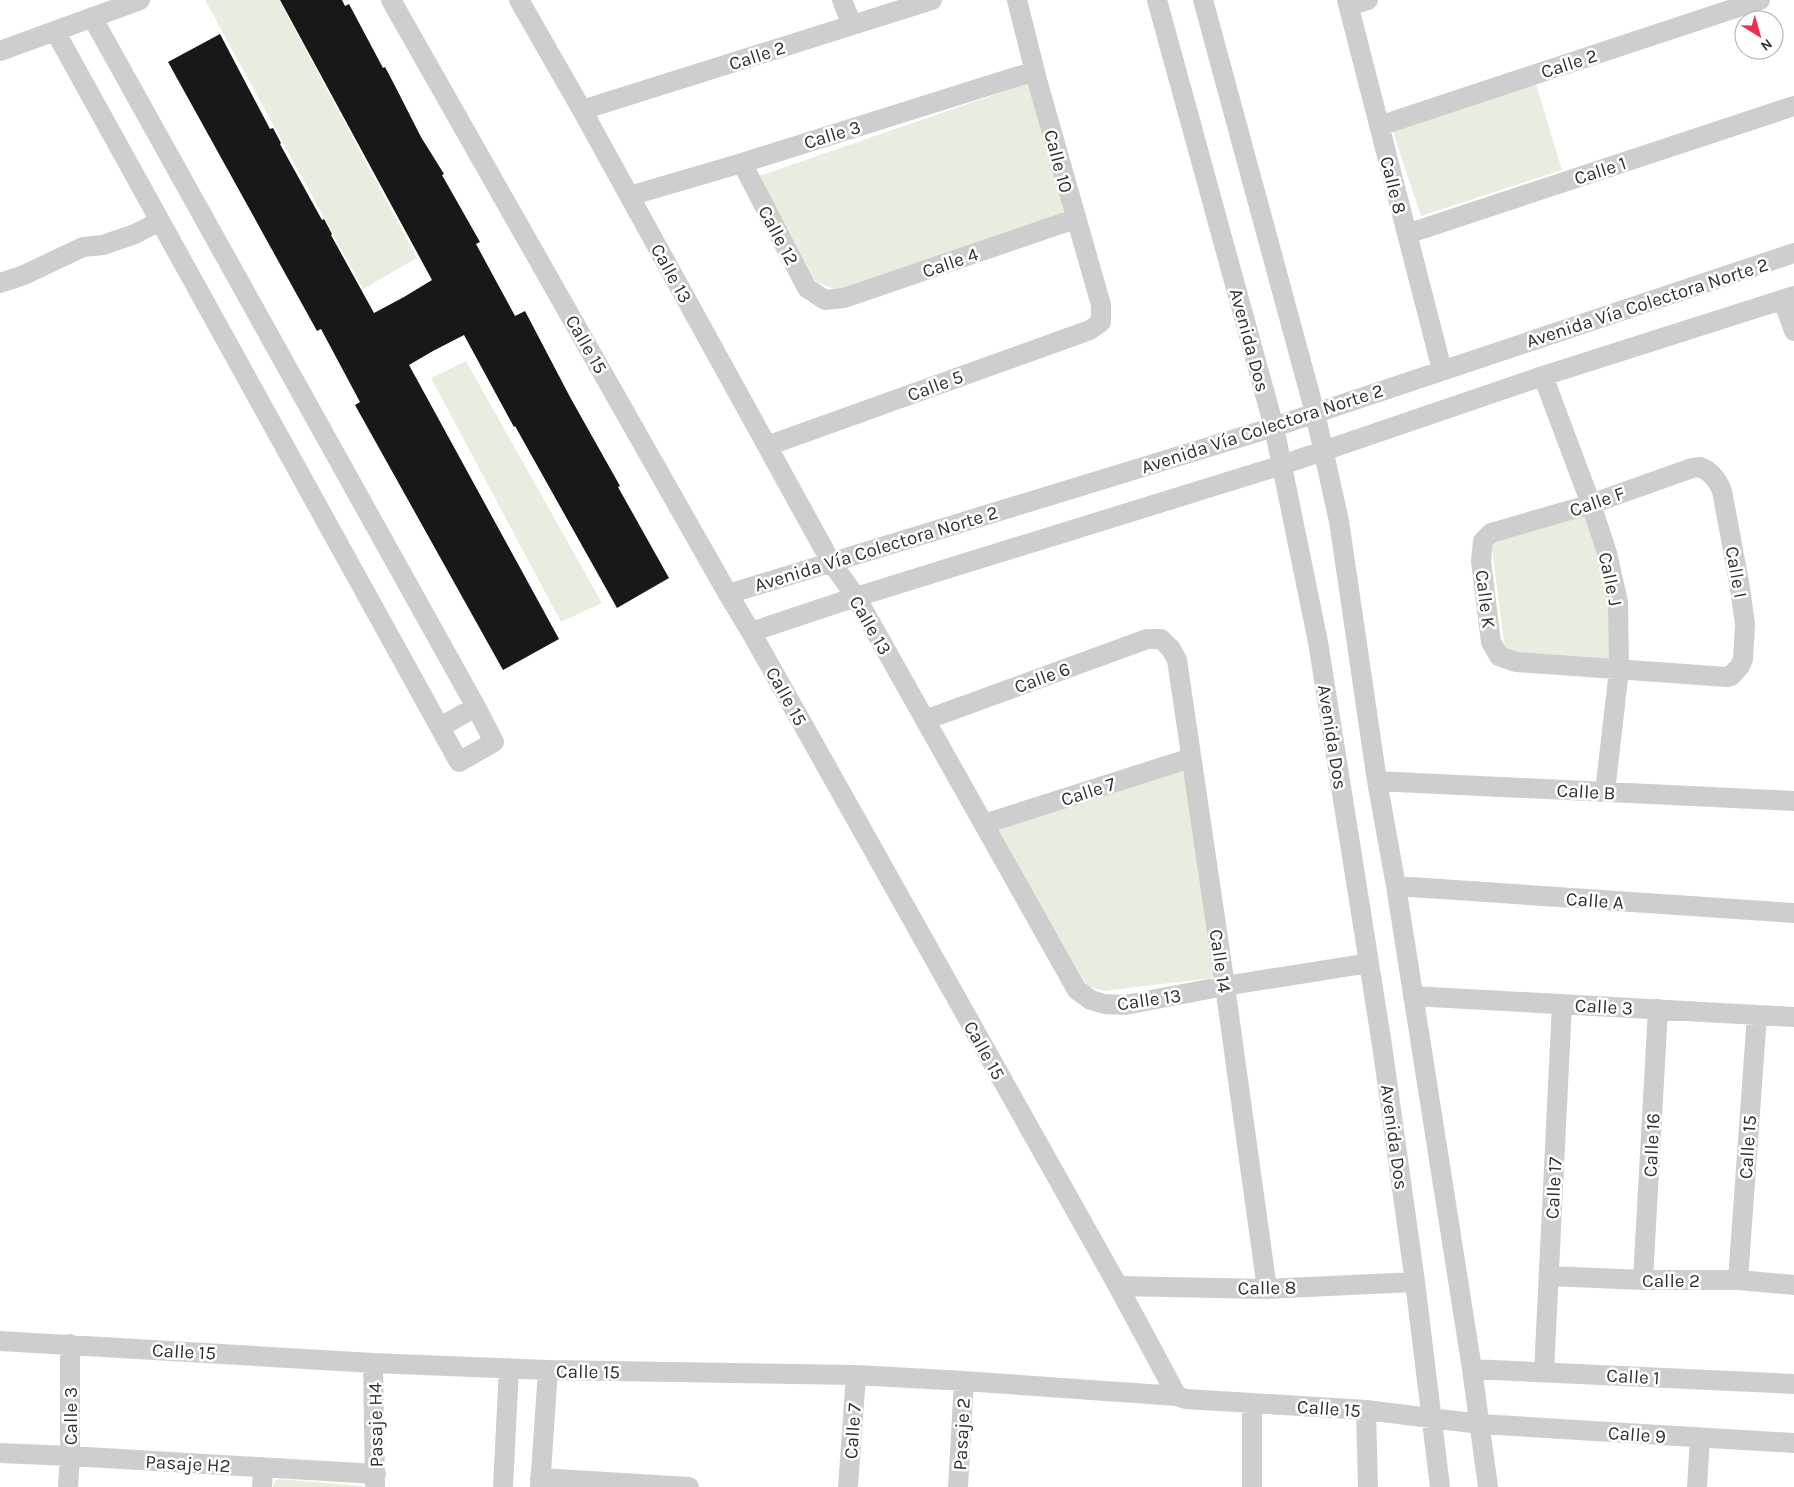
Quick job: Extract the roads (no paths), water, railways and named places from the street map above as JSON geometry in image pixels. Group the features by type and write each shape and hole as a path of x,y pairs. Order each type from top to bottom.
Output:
{"street":[{"path":"0,51 140,0"},
{"name":"Calle 15","path":"391,0 751,632 1118,1286 1177,1396"},
{"name":"Calle 13","path":"519,0 582,110 831,562 856,597 1078,990 1091,1000 1104,1004 1125,1006 1225,986 1369,963"},
{"path":"842,0 852,25"},
{"name":"Calle 2","path":"582,110 932,0"},
{"name":"Calle 10","path":"1018,0 1075,219 1101,305 1101,322"},
{"name":"Avenida Dos","path":"1156,0 1274,427 1318,642 1369,963 1416,1282 1440,1487"},
{"name":"Avenida Dos","path":"1203,0 1315,412 1340,521 1377,781 1414,996 1472,1369 1488,1487"},
{"path":"1348,3 1368,0"},
{"name":"Calle 2","path":"1379,126 1760,0"},
{"name":"Calle 8","path":"1348,3 1442,370"},
{"path":"55,31 459,762 494,742 92,18"},
{"name":"Calle 3","path":"629,196 742,163 1035,71"},
{"name":"Calle 1","path":"1407,234 1794,106"},
{"name":"Calle 12","path":"742,163 807,288 825,300"},
{"name":"Calle 4","path":"825,300 844,298 1075,219"},
{"path":"0,283 24,275 83,247 103,245 135,234 160,221"},
{"name":"Avenida Vía Colectora Norte 2","path":"728,594 1274,427 1794,253"},
{"path":"1788,298 1794,331"},
{"name":"Avenida Vía Colectora Norte 2","path":"751,632 856,597 1282,465 1544,376 1788,298"},
{"name":"Calle 5","path":"767,446 1090,330 1101,322"},
{"name":"Calle J","path":"1544,376 1591,504 1607,553 1618,602 1619,670 1605,792"},
{"name":"Calle F","path":"1483,541 1491,533 1591,504 1692,468 1708,470 1712,474"},
{"name":"Calle I","path":"1619,670 1727,677 1736,671 1743,659 1745,624 1738,574 1722,491 1712,474"},
{"name":"Calle K","path":"1483,541 1481,561 1491,642 1499,656 1516,662 1619,670"},
{"name":"Calle 6","path":"925,720 1147,639 1161,639"},
{"name":"Calle 14","path":"1161,639 1171,649 1177,660 1267,1289"},
{"path":"440,727 476,707"},
{"name":"Calle 7","path":"984,824 1192,758"},
{"name":"Calle B","path":"1377,781 1794,802"},
{"name":"Calle A","path":"1396,886 1794,913"},
{"name":"Calle 3","path":"1414,996 1794,1017"},
{"name":"Calle 17","path":"1544,1372 1562,1004"},
{"name":"Calle 16","path":"1643,1280 1658,1009"},
{"name":"Calle 15","path":"1738,1280 1757,1015"},
{"name":"Calle 2","path":"1549,1276 1643,1280 1738,1280 1794,1285"},
{"name":"Calle 8","path":"1118,1286 1267,1289 1416,1282"},
{"name":"Calle 15","path":"0,1340 373,1362 548,1370 856,1375 964,1381 1366,1410 1480,1424"},
{"name":"Calle 3","path":"68,1487 70,1456 70,1344"},
{"name":"Pasaje H4","path":"373,1362 375,1480"},
{"path":"503,1487 509,1368"},
{"name":"Calle 1","path":"1472,1369 1794,1384"},
{"path":"548,1370 540,1482 689,1487"},
{"name":"Calle 7","path":"848,1487 856,1375"},
{"name":"Pasaje 2","path":"958,1487 964,1381"},
{"path":"1252,1403 1252,1487"},
{"path":"1366,1410 1368,1487"},
{"name":"Calle 9","path":"1480,1424 1794,1443"},
{"path":"1697,1487 1700,1438"},
{"name":"Pasaje H2","path":"0,1453 263,1467 375,1480"},
{"path":"262,1487 263,1467"}]}
